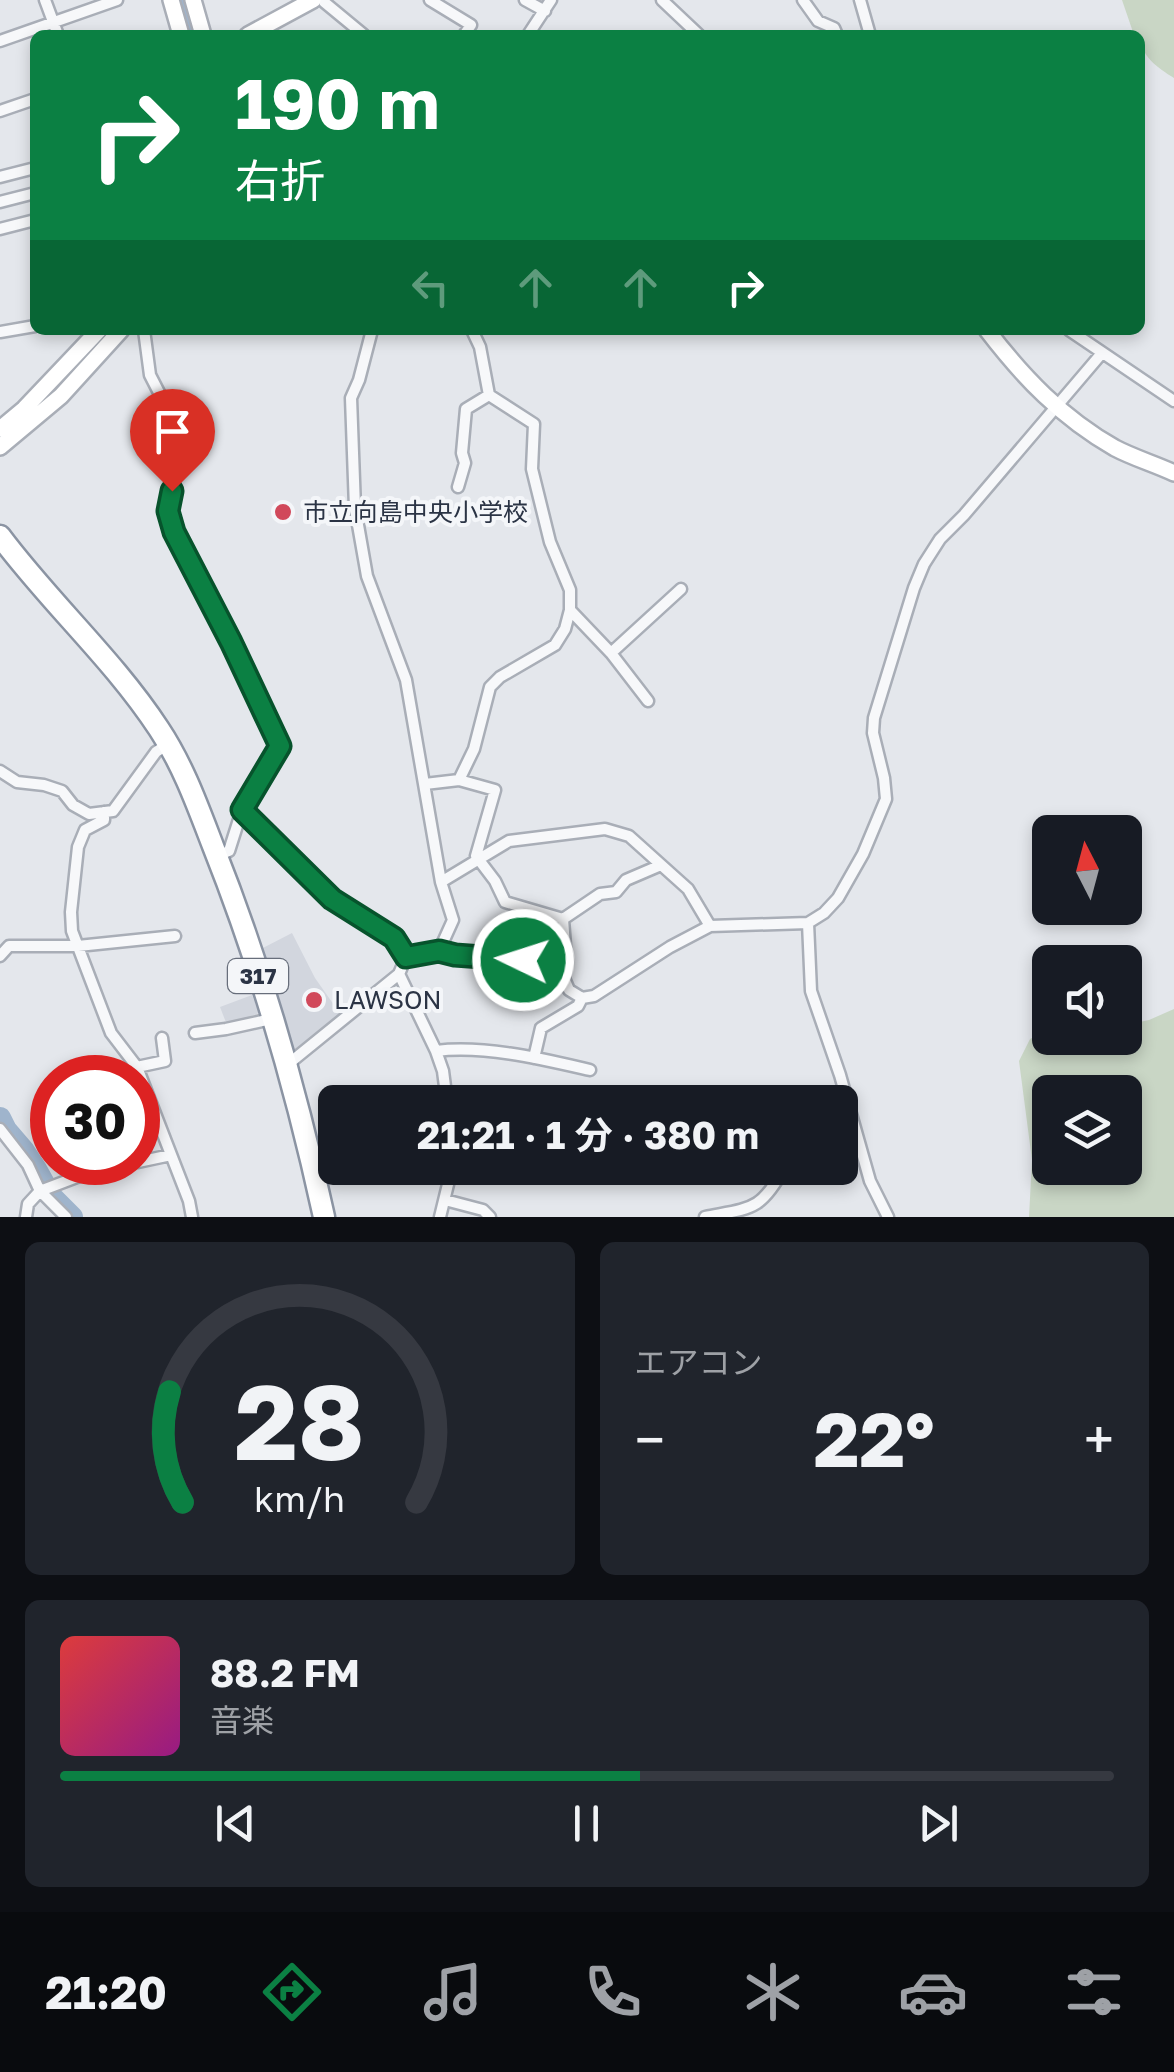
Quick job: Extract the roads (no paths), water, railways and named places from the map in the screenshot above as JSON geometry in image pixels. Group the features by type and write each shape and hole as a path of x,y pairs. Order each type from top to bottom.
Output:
{"highway":[{"name":"317","path":"0,536 113,666 168,744 230,888 286,1066 324,1217"}],"street":[{"path":"45,0 56,30"},
{"path":"31,30 117,0"},
{"path":"172,0 181,30"},
{"path":"193,0 202,30"},
{"path":"257,30 313,0"},
{"path":"324,0 358,30"},
{"path":"430,0 471,26 468,30"},
{"path":"525,0 548,5 531,30"},
{"path":"662,0 694,30"},
{"path":"803,0 818,21 835,30"},
{"path":"860,0 869,30"},
{"path":"0,41 30,30"},
{"path":"0,112 30,101"},
{"path":"0,178 30,169"},
{"path":"0,202 30,193"},
{"path":"0,229 30,221"},
{"path":"0,332 30,327"},
{"path":"0,428 24,409 93,335"},
{"path":"0,447 61,396 116,335"},
{"path":"145,335 150,375 172,418 178,440 178,464 168,511 174,532 280,746 242,810 229,851 218,856"},
{"path":"371,335 360,380 351,398 355,508 367,576 406,680 441,882 453,920 439,951"},
{"path":"459,780 474,749 490,687 500,676 555,645 570,610 570,590 550,542 532,469 534,424 490,395 474,335"},
{"path":"991,335 1034,388 1057,408 1120,450 1174,472"},
{"path":"1076,335 1174,401"},
{"path":"406,957 439,951 557,962 569,990 582,998 594,996 710,926 808,922 824,914 838,898 863,854 886,799 872,733 874,718 924,564 940,539 1102,353"},
{"path":"458,487 465,463 462,453 466,409 490,395"},
{"path":"611,653 681,588"},
{"path":"570,610 611,653 648,701"},
{"path":"0,771 17,782 44,784 62,791 89,814 104,812 113,810 156,752 168,744"},
{"path":"424,784 459,780 495,790 478,860 505,902 563,919"},
{"path":"242,810 332,899 394,938 406,957"},
{"path":"104,812 104,820 84,830 78,846 72,931 111,1033 127,1055"},
{"path":"441,882 509,841 606,829 629,836 688,889 710,926"},
{"path":"563,919 600,894 616,892 626,880 661,864"},
{"path":"560,968 566,959 563,919"},
{"path":"808,922 811,991 843,1085"},
{"path":"0,956 9,946 78,946 175,936"},
{"path":"286,1066 398,974 406,957"},
{"path":"398,974 436,1050 444,1085"},
{"path":"534,1058 542,1028 578,1006 582,998"},
{"path":"195,1033 271,1019"},
{"path":"160,1062 165,1061 162,1038"},
{"path":"436,1050 534,1058 590,1070"},
{"path":"160,1127 192,1217"},
{"path":"0,1130 66,1217"},
{"path":"858,1143 870,1181 888,1217"},
{"path":"160,1157 171,1155"},
{"path":"26,1217 28,1204 57,1185"},
{"path":"440,1217 448,1185"},
{"path":"705,1217 751,1208 776,1185"},
{"path":"444,1200 482,1210 490,1217"}],"waterway":[{"path":"182,0 190,30"},
{"path":"0,1118 51,1196 72,1217"}],"place":[{"name":"市立向島中央小学校","path":"283,512"},
{"name":"LAWSON","path":"314,1000"}]}
